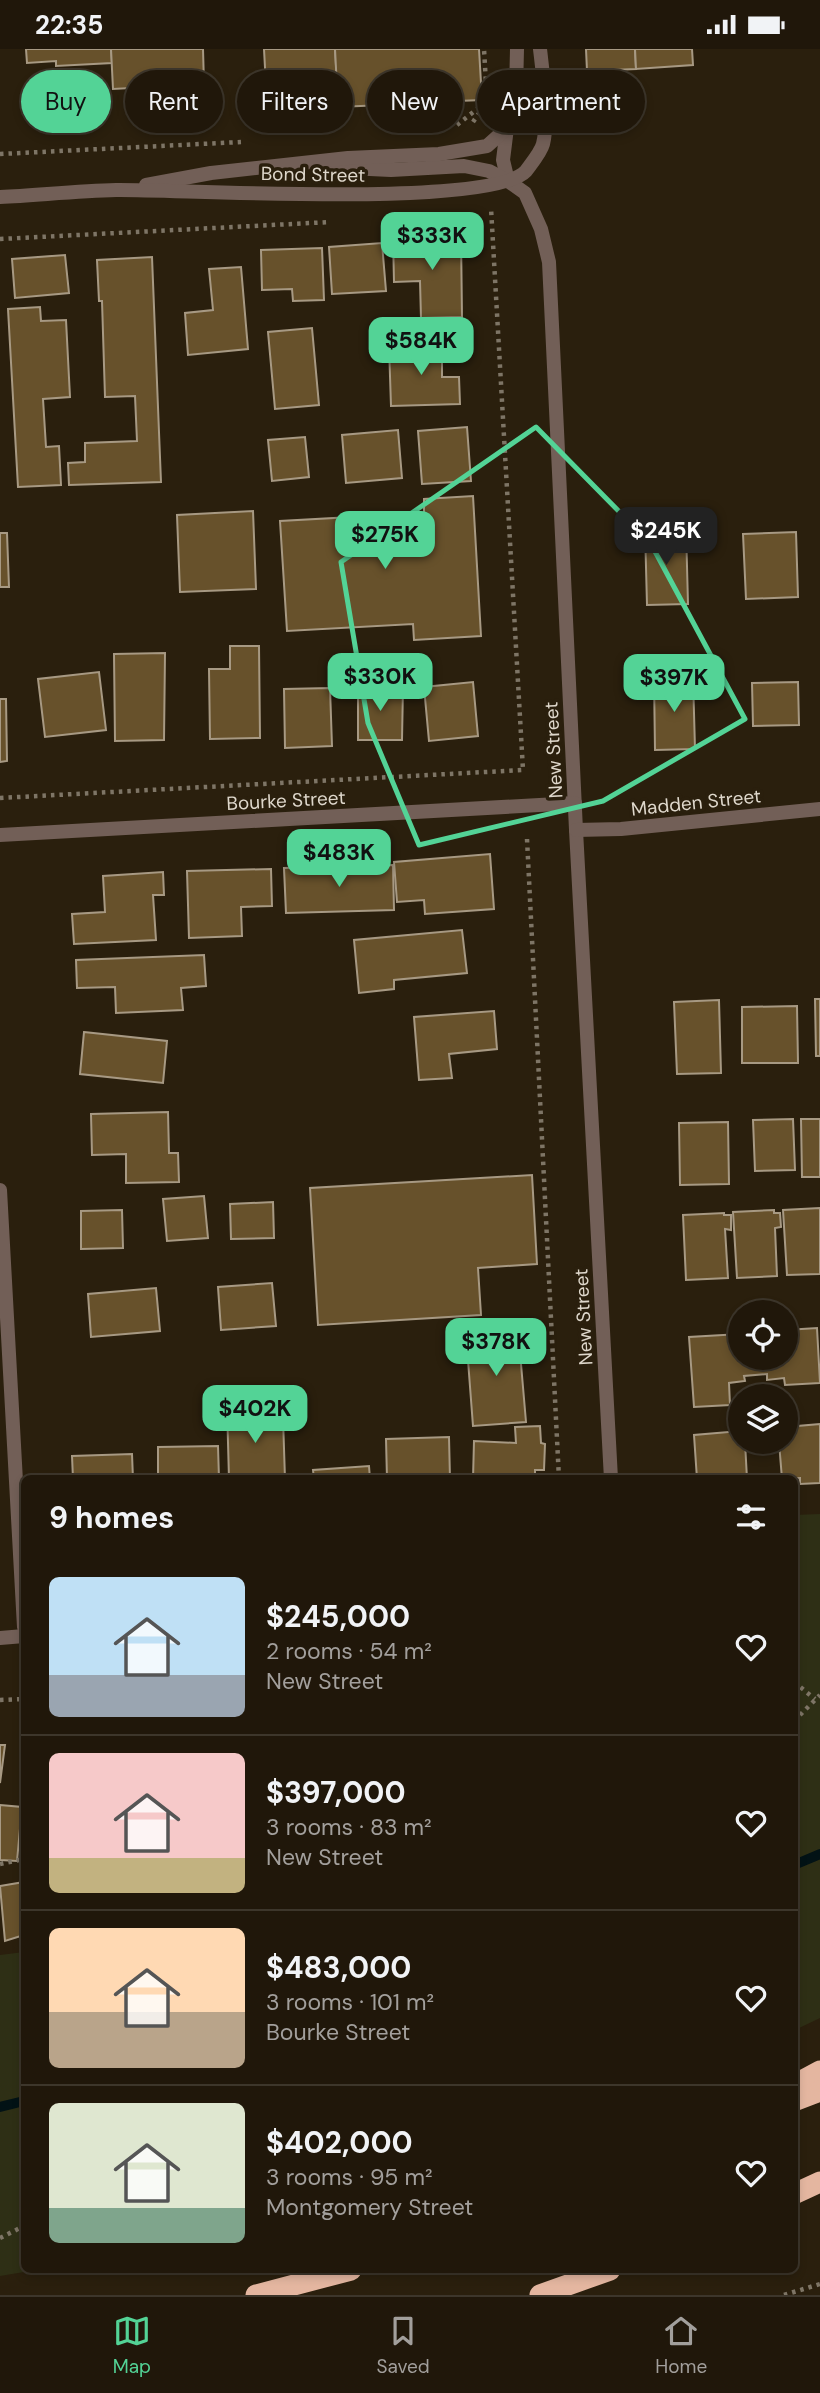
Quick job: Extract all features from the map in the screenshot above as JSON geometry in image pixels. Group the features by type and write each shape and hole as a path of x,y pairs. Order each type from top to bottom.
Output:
{"highway":[{"path":"798,2083 820,2070"},
{"path":"798,2099 820,2091"},
{"path":"798,2192 820,2182"},
{"path":"256,2295 340,2273"},
{"path":"540,2295 602,2273"}],"street":[{"path":"516,70 517,49"},
{"path":"508,181 524,173 543,146 545,91 540,49"},
{"name":"Bond Street","path":"117,190 211,173 348,158 439,154 486,146 501,133"},
{"path":"506,133 503,160 508,181"},
{"path":"285,165 391,170 464,166 489,171 508,181"},
{"name":"Bond Street","path":"0,197 117,190 365,194 485,188 508,181"},
{"name":"New Street","path":"508,181 525,193 541,229 549,262 611,1475"},
{"name":"Bourke Street","path":"0,835 575,803"},
{"name":"Madden Street","path":"576,830 621,829 820,809"},
{"path":"0,1190 21,1572"},
{"path":"0,1638 21,1636"}],"path":[{"path":"484,49 485,70"},
{"path":"487,101 471,125 450,131 469,116 487,101"},
{"path":"0,154 254,141"},
{"path":"0,798 523,770 492,214 485,188"},
{"path":"478,214 492,214"},
{"path":"0,239 342,222"},
{"path":"527,839 558,1475"},
{"path":"798,1685 815,1699"},
{"path":"798,1717 820,1695"},
{"path":"0,1700 21,1699"},
{"path":"0,1864 21,1860"},
{"path":"0,2238 21,2227"},
{"path":"785,2295 820,2284"}],"highlighted area":[{"path":"536,427 651,544 745,719 603,801 419,845 368,723 341,562"}],"green space":[{"path":"820,1514 820,2018 798,2029 798,1515"},
{"path":"21,1952 21,2272 0,2276 0,1955"}],"building":[{"path":"26,49 111,49 112,63 56,66 56,61 27,63"},
{"path":"111,49 203,49 204,70 125,70 125,88 113,89"},
{"path":"264,49 335,49 336,70 265,70"},
{"path":"335,49 479,49 477,100 463,101 463,70 367,70 367,106 353,106 353,70 336,70"},
{"path":"586,49 635,49 636,69 587,70"},
{"path":"635,49 692,49 693,65 636,69"},
{"path":"461,236 462,317 421,318 420,281 394,282 393,237"},
{"path":"382,243 386,291 332,294 329,247"},
{"path":"322,248 324,300 293,301 292,289 262,290 261,250"},
{"path":"65,255 69,293 15,298 12,259"},
{"path":"152,257 161,482 69,485 68,463 85,462 85,443 137,441 135,396 105,397 102,301 99,301 97,260"},
{"path":"241,267 248,349 188,355 185,313 213,310 209,269"},
{"path":"40,307 41,321 66,320 70,397 43,399 46,447 59,446 61,485 18,487 8,309"},
{"path":"312,328 319,405 275,409 268,332"},
{"path":"442,345 442,377 459,377 460,404 391,406 389,346"},
{"path":"467,427 471,481 422,484 418,431"},
{"path":"398,430 402,478 346,483 342,435"},
{"path":"305,437 309,477 272,481 268,440"},
{"path":"473,496 481,636 414,640 413,624 287,631 280,521 424,513 424,499"},
{"path":"253,511 256,589 180,592 177,515"},
{"path":"686,528 688,604 647,605 645,529"},
{"path":"796,532 798,597 746,599 743,534"},
{"path":"0,533 7,533 9,587 0,587"},
{"path":"230,646 259,646 260,738 210,739 209,669 230,669"},
{"path":"165,653 164,740 115,741 114,654"},
{"path":"99,672 106,730 45,737 38,679"},
{"path":"693,677 695,749 655,750 654,678"},
{"path":"473,682 478,736 429,741 424,687"},
{"path":"798,682 799,725 753,726 752,683"},
{"path":"358,686 403,687 402,740 358,740"},
{"path":"330,688 332,746 285,748 284,689"},
{"path":"0,699 6,699 7,761 0,762"},
{"path":"490,854 494,909 425,914 424,900 397,902 394,862"},
{"path":"393,865 394,910 286,913 284,868"},
{"path":"271,869 272,906 241,907 242,936 189,938 187,871"},
{"path":"163,872 164,895 153,895 156,940 74,944 72,914 105,912 103,876"},
{"path":"462,930 467,973 394,980 394,989 359,993 354,940"},
{"path":"204,955 206,986 181,988 183,1010 116,1013 115,987 77,988 76,960"},
{"path":"815,999 820,999 820,1056 816,1056"},
{"path":"719,1000 721,1073 677,1074 674,1002"},
{"path":"797,1006 798,1063 742,1063 742,1007"},
{"path":"494,1011 497,1049 449,1054 452,1078 419,1080 414,1017"},
{"path":"84,1032 167,1041 163,1083 80,1074"},
{"path":"168,1112 169,1153 178,1153 179,1182 126,1183 126,1154 92,1155 91,1114"},
{"path":"793,1119 795,1170 755,1171 753,1120"},
{"path":"801,1119 820,1119 820,1177 802,1177"},
{"path":"728,1122 729,1184 680,1185 679,1123"},
{"path":"532,1175 537,1264 478,1268 481,1315 318,1325 310,1188"},
{"path":"204,1196 208,1238 167,1241 163,1199"},
{"path":"273,1202 274,1238 231,1239 230,1204"},
{"path":"820,1208 820,1274 787,1275 783,1210"},
{"path":"122,1210 123,1248 81,1249 81,1211"},
{"path":"774,1210 774,1213 780,1213 781,1227 775,1228 777,1276 737,1278 733,1212"},
{"path":"683,1215 731,1215 731,1230 725,1229 728,1278 686,1280"},
{"path":"272,1283 276,1326 221,1330 218,1287"},
{"path":"156,1288 160,1331 91,1337 88,1294"},
{"path":"817,1328 820,1383 785,1384 784,1378 767,1380 767,1374 744,1376 745,1381 728,1384 728,1405 694,1407 689,1337 728,1335 728,1370 798,1370 798,1329"},
{"path":"518,1329 526,1422 473,1426 466,1334"},
{"path":"259,1405 259,1419 283,1418 285,1475 229,1475 227,1406"},
{"path":"820,1424 820,1483 800,1484 798,1475 782,1475 780,1454 798,1454 798,1426"},
{"path":"540,1426 541,1443 545,1444 544,1470 535,1470 535,1475 473,1475 474,1441 516,1443 515,1427"},
{"path":"728,1432 728,1454 746,1454 747,1475 697,1475 694,1435"},
{"path":"449,1437 450,1475 387,1475 386,1439"},
{"path":"218,1446 219,1475 158,1475 158,1447"},
{"path":"132,1454 133,1475 73,1475 72,1456"},
{"path":"369,1466 370,1475 314,1475 313,1470"},
{"path":"0,1745 5,1745 0,1783"},
{"path":"0,1805 21,1807 17,1861 0,1860"},
{"path":"21,1882 21,1936 5,1941 0,1886"}],"waterway":[{"path":"798,1863 820,1854"},
{"path":"0,2107 21,2102"}]}
